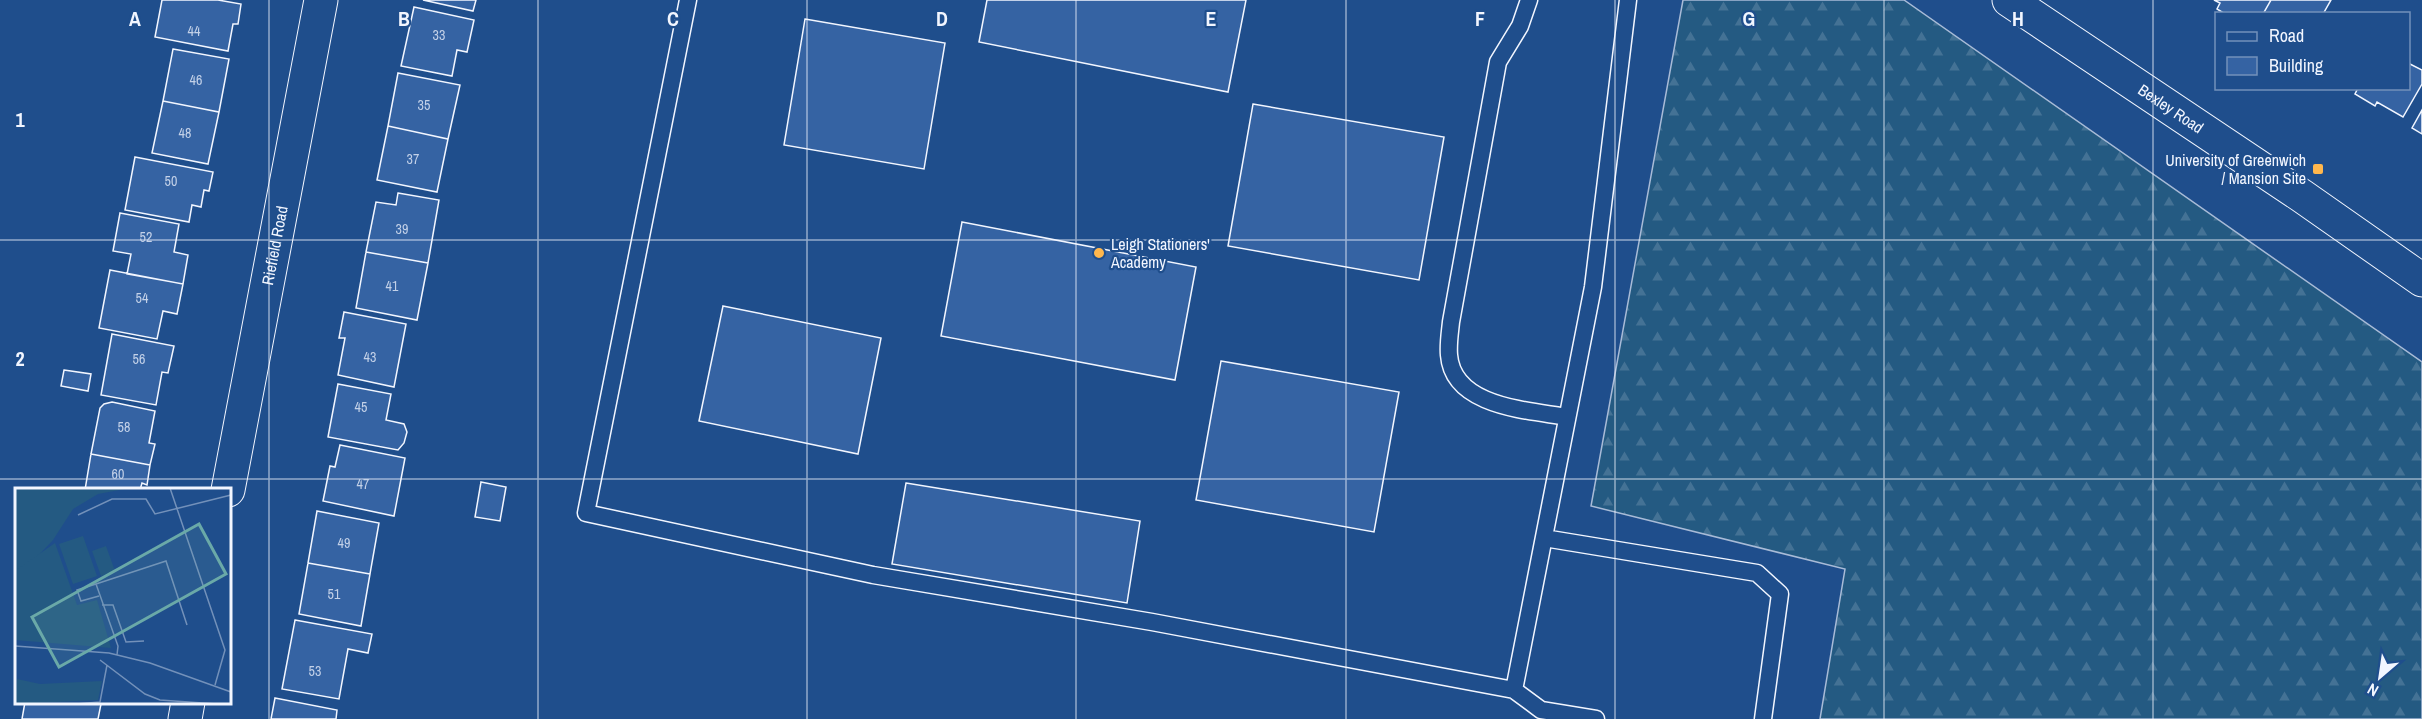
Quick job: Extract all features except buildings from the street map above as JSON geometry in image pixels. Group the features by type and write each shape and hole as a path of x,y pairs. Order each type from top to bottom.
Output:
{"street":[{"name":"Riefield Road","path":"228,488 321,0"},
{"name":"Bexley Road","path":"2009,0 2302,196 2422,280"},
{"path":"185,719 188,704"}],"lane":[{"path":"688,0 586,513 873,575 1152,622 1514,690 1541,710 1596,719"},
{"path":"1529,0 1520,26 1498,62 1451,322 1448,356 1458,384 1489,402 1567,417"},
{"path":"1514,690 1593,287 1628,0"},
{"path":"1544,538 1757,573 1780,594 1763,719"}],"green space":[{"path":"1683,0 1904,0 2422,362 2422,719 1820,719 1845,569 1591,506"}],"place":[{"name":"University of Greenwich / Mansion Site","path":"2318,169"},
{"name":"Leigh Stationers' Academy","path":"1099,253"}]}
